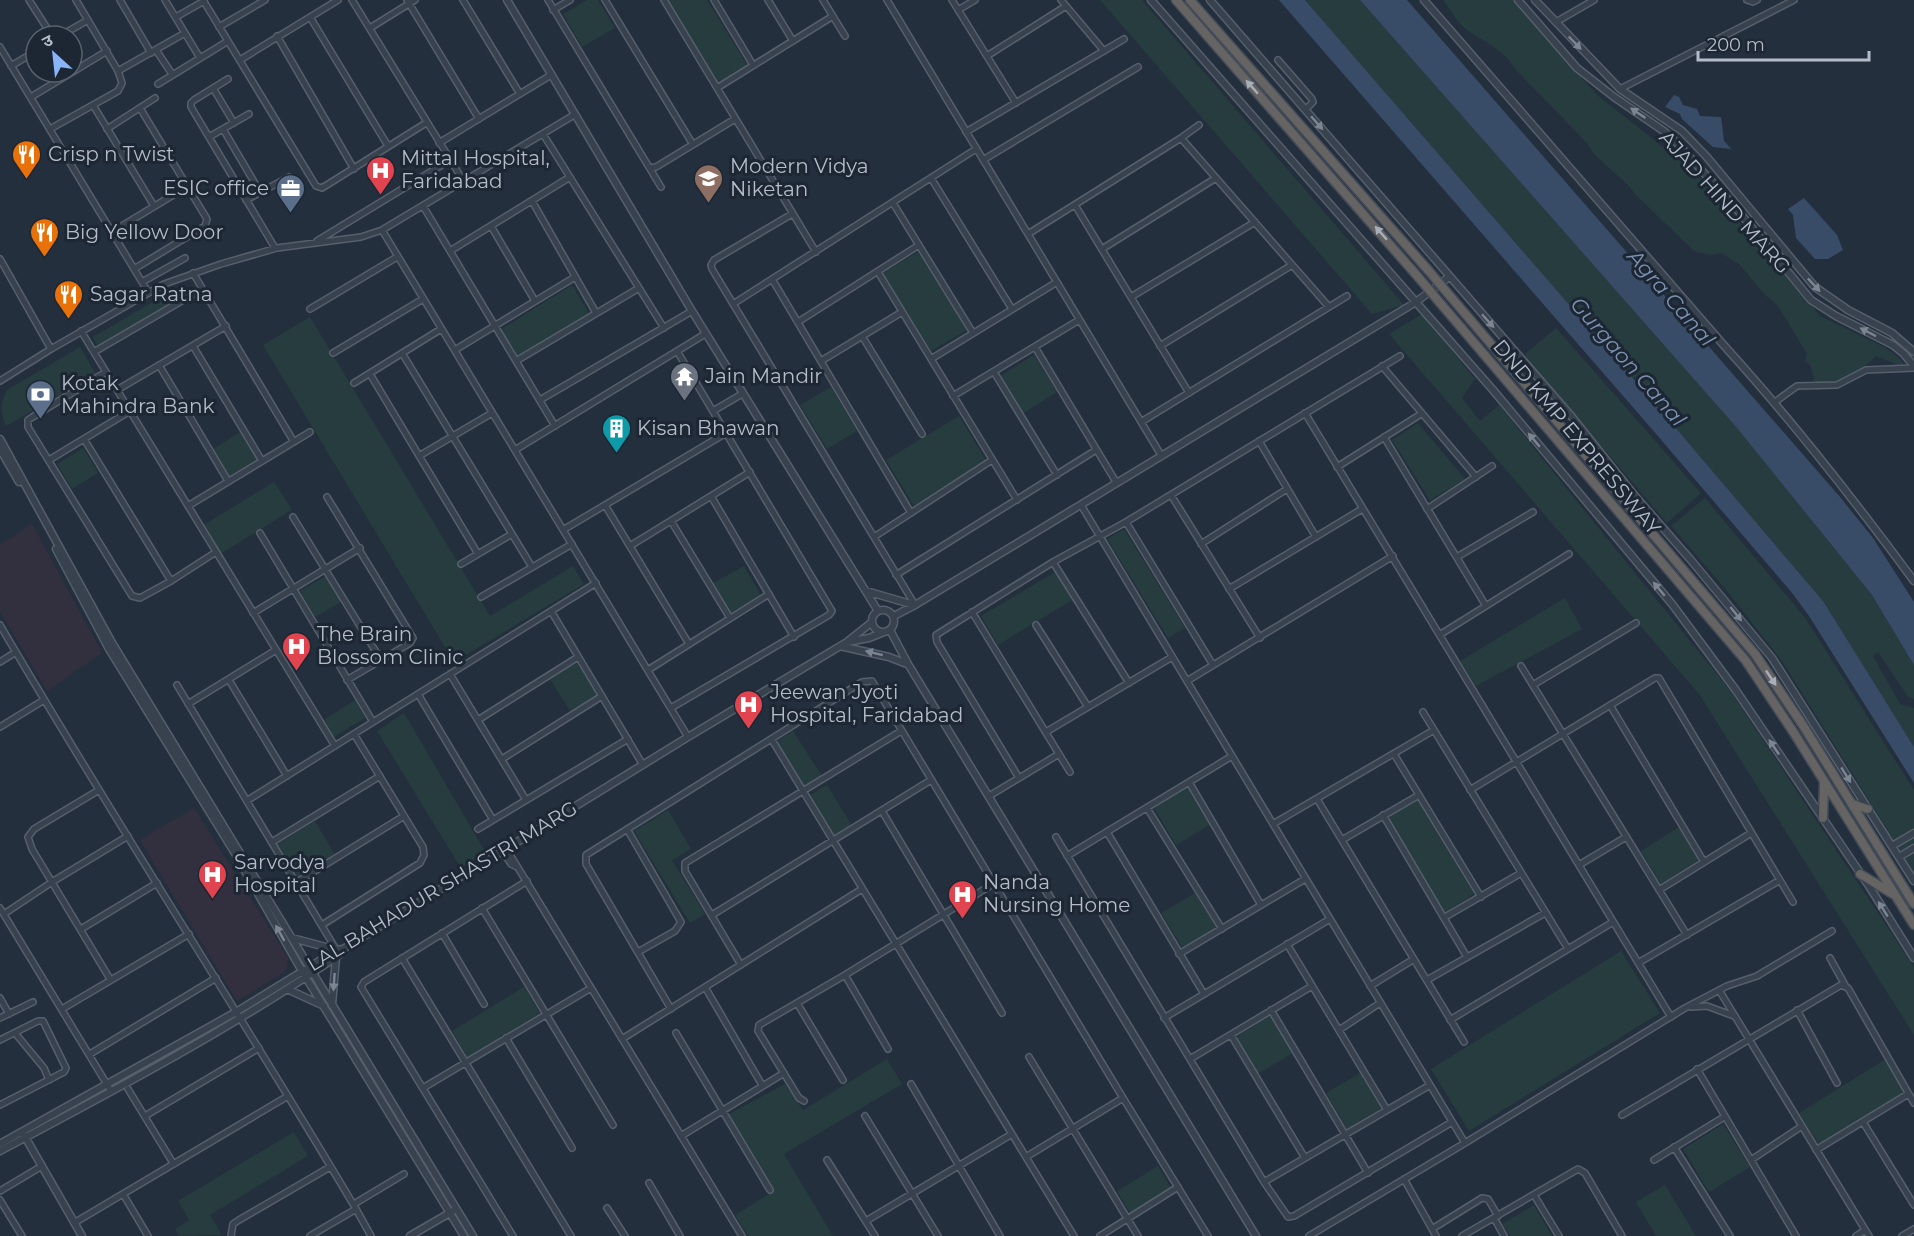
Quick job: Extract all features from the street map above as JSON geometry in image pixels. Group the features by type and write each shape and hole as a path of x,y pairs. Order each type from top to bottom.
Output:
{"highway":[{"name":"DND KMP EXPRESSWAY","path":"1176,0 1419,278 1746,661 1914,925"},
{"name":"DND KMP EXPRESSWAY","path":"1190,0 1428,270 1755,654 1804,727 1914,904"},
{"path":"1823,818 1824,783"},
{"path":"1852,804 1868,809"},
{"path":"1860,874 1896,896"}],"street":[{"path":"29,0 44,24"},
{"path":"50,129 118,91 122,83 107,51 76,0"},
{"path":"120,0 154,52 172,74"},
{"path":"165,0 200,58"},
{"path":"219,27 265,0"},
{"path":"240,60 338,0"},
{"path":"352,0 464,182"},
{"path":"463,0 520,94"},
{"path":"507,0 742,394 878,611"},
{"path":"548,0 662,187"},
{"path":"553,10 570,0"},
{"path":"605,0 692,143"},
{"path":"664,0 816,252"},
{"path":"714,0 753,65"},
{"path":"768,0 793,41"},
{"path":"823,0 844,36"},
{"path":"887,0 1161,455"},
{"path":"952,0 1016,103"},
{"path":"958,10 975,0"},
{"path":"1061,0 1104,51"},
{"path":"1151,0 1493,390 1672,604 1735,689 1914,958"},
{"path":"1210,0 1572,417 1635,496 1772,658 1914,881"},
{"path":"1424,0 1775,402 1841,484 1914,581"},
{"name":"AJAD HIND MARG","path":"1518,0 1577,68 1677,143 1739,212 1811,300 1893,345 1914,367"},
{"path":"1535,0 1620,89 1683,131 1815,287 1848,310 1892,333 1914,352"},
{"path":"1556,22 1594,0"},
{"path":"1747,0 1753,2 1757,0"},
{"path":"1620,89 1794,0"},
{"path":"176,17 203,1 316,186 322,188 354,170 426,123"},
{"path":"370,28 411,1 479,119"},
{"path":"987,56 1066,6"},
{"path":"717,88 833,16"},
{"path":"310,17 388,146"},
{"path":"81,24 88,20"},
{"path":"118,71 185,33"},
{"path":"278,36 354,170"},
{"path":"966,132 1124,39"},
{"path":"158,84 228,41"},
{"path":"0,47 148,292"},
{"path":"31,97 107,51"},
{"path":"11,66 24,58"},
{"path":"1278,60 1312,99 1313,102 1306,109"},
{"path":"983,160 1138,67"},
{"path":"439,143 551,75"},
{"path":"228,79 191,103 191,107 275,248"},
{"path":"213,88 234,123"},
{"path":"107,129 155,98"},
{"path":"93,105 154,206"},
{"path":"134,269 207,223 206,215 140,108"},
{"path":"209,137 249,114"},
{"path":"0,381 148,292 193,273 275,248 361,237 382,230 574,115"},
{"path":"650,168 656,167 692,143 735,119"},
{"path":"1028,234 1181,138 1199,124"},
{"path":"223,129 260,192"},
{"path":"543,134 664,328"},
{"path":"1181,138 1329,307"},
{"path":"733,304 976,149"},
{"path":"316,242 450,160"},
{"path":"246,200 289,177"},
{"path":"450,251 570,177"},
{"path":"932,178 1012,309"},
{"path":"1102,249 1216,178"},
{"path":"112,232 188,186"},
{"path":"532,201 596,313"},
{"path":"893,203 973,333"},
{"path":"1075,205 1189,393"},
{"path":"423,206 555,426"},
{"path":"792,214 712,262 712,269 915,605"},
{"path":"1131,297 1255,222"},
{"path":"491,226 535,301"},
{"path":"382,230 687,737"},
{"path":"798,322 919,245"},
{"path":"310,309 398,257"},
{"path":"142,282 184,258"},
{"path":"0,259 51,349"},
{"path":"1160,346 1292,265"},
{"path":"878,272 1017,500"},
{"path":"193,273 294,442"},
{"path":"455,350 576,277"},
{"path":"894,616 1416,302 1449,278"},
{"path":"772,279 911,513"},
{"path":"931,359 1057,282"},
{"path":"516,361 639,288"},
{"path":"94,352 202,289"},
{"path":"1141,422 1347,296"},
{"path":"333,352 423,299"},
{"path":"540,400 692,311"},
{"path":"821,361 902,312"},
{"path":"953,396 1079,320"},
{"path":"117,390 226,327"},
{"path":"354,383 441,329"},
{"path":"81,331 335,746"},
{"path":"515,450 705,333"},
{"path":"862,336 922,434"},
{"path":"193,346 261,461"},
{"path":"1035,347 1116,482"},
{"path":"671,708 831,613 831,608 677,351"},
{"path":"402,353 532,567"},
{"path":"1019,778 935,638 940,632 1053,562 1126,522 1400,356"},
{"path":"159,365 228,481"},
{"path":"1382,366 1476,477"},
{"path":"1775,402 1797,386 1837,385 1866,370 1914,367"},
{"path":"106,372 28,420 28,427 132,596 140,598 216,552"},
{"path":"994,372 1057,475"},
{"path":"370,374 478,554"},
{"path":"713,411 742,394"},
{"path":"49,460 130,411"},
{"path":"419,456 492,413"},
{"path":"1305,413 1671,1017"},
{"path":"1337,467 1421,414"},
{"path":"188,506 310,432"},
{"path":"563,530 726,433"},
{"path":"1384,438 1486,606"},
{"path":"84,439 171,581"},
{"path":"0,440 5,458 111,641 292,938 307,972 332,1006 374,1081"},
{"path":"1259,441 1316,537"},
{"path":"0,449 109,649 307,972 325,1006 374,1081 453,1211 464,1236"},
{"path":"896,575 1096,450"},
{"path":"874,537 992,460"},
{"path":"1427,509 1492,466"},
{"path":"630,546 750,472"},
{"path":"1201,544 1287,489"},
{"path":"1171,495 1260,638"},
{"path":"327,496 413,638 410,643 347,680"},
{"path":"711,496 794,637"},
{"path":"605,505 689,644"},
{"path":"1081,505 1465,1143"},
{"path":"1229,589 1362,509"},
{"path":"1457,557 1533,512"},
{"path":"293,517 381,660"},
{"path":"671,521 730,618"},
{"path":"1126,522 1213,665"},
{"path":"260,533 373,722"},
{"path":"461,564 512,534"},
{"path":"481,597 572,544"},
{"path":"254,613 360,548"},
{"path":"1440,634 1569,554"},
{"path":"1187,681 1392,556"},
{"path":"1053,562 1129,683"},
{"path":"248,800 596,583"},
{"path":"866,591 915,605"},
{"path":"648,670 769,594"},
{"path":"847,642 872,622 878,611 885,610 894,616"},
{"path":"550,611 643,765"},
{"path":"972,612 1070,772"},
{"path":"887,631 894,623 894,616"},
{"path":"872,622 877,630 887,631"},
{"path":"1533,685 1636,623"},
{"path":"0,625 355,1206 371,1236"},
{"path":"1036,626 1088,707"},
{"path":"887,631 1257,1236"},
{"name":"LAL BAHADUR SHASTRI MARG","path":"23,1135 238,1014 687,737 840,646 887,631"},
{"path":"840,646 889,657 908,664"},
{"path":"188,704 276,650"},
{"path":"0,662 16,652"},
{"path":"478,720 578,657"},
{"path":"1046,732 1172,657"},
{"path":"1521,666 1687,934"},
{"path":"450,674 526,800"},
{"path":"1470,790 1655,678 1659,678 1793,902"},
{"path":"229,680 287,776"},
{"path":"670,1009 585,859 590,852 862,682 869,680 874,683 993,884 1208,1236"},
{"path":"177,685 339,953 332,1006"},
{"path":"418,694 493,820"},
{"path":"502,759 602,696"},
{"path":"0,727 44,700"},
{"path":"1610,705 1704,862"},
{"path":"1423,712 1568,949"},
{"path":"1273,824 1434,730"},
{"path":"741,965 685,871 686,863 901,731"},
{"path":"322,925 420,863 424,855 423,847 354,734"},
{"path":"478,829 628,739"},
{"path":"772,740 1074,1236"},
{"path":"989,796 1059,754"},
{"path":"1394,754 1481,897"},
{"path":"1067,856 1232,756"},
{"path":"272,842 380,776"},
{"path":"712,915 931,780"},
{"path":"1189,782 1261,905"},
{"path":"99,790 34,829 29,833 29,843 110,979"},
{"path":"1342,840 1419,795"},
{"path":"1317,799 1464,1042"},
{"path":"1147,808 1222,929"},
{"path":"882,811 1002,1014"},
{"path":"1383,815 1467,957"},
{"path":"297,882 404,816"},
{"path":"627,829 681,922 675,931 638,952"},
{"path":"1107,832 1204,994"},
{"path":"1659,890 1751,833"},
{"path":"1892,846 1914,833"},
{"path":"4,914 51,882 128,836"},
{"path":"1056,837 1164,1018 1286,1215 1291,1218 1452,1122"},
{"path":"1579,865 1626,837"},
{"path":"1899,857 1914,848"},
{"path":"504,849 512,864 518,867 527,881 742,1236"},
{"path":"1445,917 1521,873"},
{"path":"1179,954 1305,879"},
{"path":"1638,963 1780,880"},
{"path":"513,1236 361,987 364,982 527,881"},
{"path":"81,929 157,883"},
{"path":"804,1101 757,1028 761,1023 845,975 993,884"},
{"path":"622,1039 862,889"},
{"path":"0,908 110,1087"},
{"path":"482,908 613,1125"},
{"path":"1427,980 1545,913"},
{"path":"1164,1018 1330,919"},
{"path":"1450,1020 1613,922"},
{"path":"1309,1236 1685,1008 1719,990 1757,976 1832,931"},
{"path":"62,1008 189,933"},
{"path":"442,933 484,1004"},
{"path":"292,938 339,953"},
{"path":"1287,944 1387,1110"},
{"path":"402,958 571,1236"},
{"path":"1830,958 1914,1103"},
{"path":"1370,986 1414,959"},
{"path":"238,1014 287,989 307,972"},
{"path":"845,975 888,1049"},
{"path":"90,1054 216,978"},
{"path":"1622,1115 1837,986 1845,985"},
{"path":"1190,1059 1312,986"},
{"path":"705,987 762,1085"},
{"path":"423,1088 591,988"},
{"path":"287,989 325,1006"},
{"path":"1719,990 1867,1233 1856,1236"},
{"path":"0,998 9,1014"},
{"path":"0,1018 33,1002"},
{"path":"797,1003 843,1080"},
{"path":"1339,1030 1380,1003"},
{"path":"1685,1008 1707,1006 1736,1017"},
{"path":"1271,1010 1368,1173"},
{"path":"1797,1010 1838,1083"},
{"path":"0,1041 38,1021 45,1023 66,1068 64,1072 0,1105"},
{"path":"15,1033 44,1068 49,1080"},
{"path":"676,1033 770,1190"},
{"path":"1231,1035 1305,1158"},
{"path":"506,1038 572,1148"},
{"path":"145,1116 259,1048"},
{"path":"1029,1057 1138,1236"},
{"path":"1697,1069 1796,1236"},
{"path":"681,1136 784,1073"},
{"path":"911,1084 1000,1236"},
{"path":"1264,1182 1430,1085"},
{"path":"128,1089 173,1163"},
{"path":"1816,1150 1908,1094"},
{"path":"74,1223 288,1096"},
{"path":"1026,1157 1123,1098"},
{"path":"865,1116 938,1236"},
{"path":"1654,1160 1724,1117"},
{"path":"1863,1122 1914,1205"},
{"path":"1750,1160 1802,1126"},
{"path":"866,1221 1012,1134"},
{"path":"0,1144 23,1135"},
{"path":"0,1151 23,1135"},
{"path":"23,1135 82,1236"},
{"path":"1674,1147 1730,1236"},
{"path":"827,1160 875,1236"},
{"path":"0,1191 42,1166"},
{"path":"231,1236 233,1224 330,1167"},
{"path":"1462,1236 1575,1171 1582,1170 1622,1236"},
{"path":"310,1236 404,1174"},
{"path":"1404,1179 1436,1236"},
{"path":"649,1183 680,1236"},
{"path":"1100,1236 1178,1187"},
{"path":"123,1194 148,1236"},
{"path":"1534,1196 1559,1236"},
{"path":"1432,1229 1482,1198 1488,1199 1504,1236"},
{"path":"0,1200 19,1235"},
{"path":"608,1208 625,1236"},
{"path":"410,1236 453,1211"},
{"path":"453,1211 473,1236"},
{"path":"1902,1236 1914,1228"}],"shaded area":[{"path":"32,524 102,653 47,691 0,611 0,545"},
{"name":"Sarvodya Hospital","path":"194,808 288,958 286,971 237,1001 140,840"}],"green space":[{"path":"587,0 598,0 615,28 582,47 563,14"},
{"path":"668,0 707,0 747,65 718,82"},
{"path":"1100,0 1142,0 1404,305 1372,314"},
{"path":"1305,0 1360,0 1737,428 1872,595 1914,665 1914,699 1908,697 1878,652 1873,656 1900,704 1914,708 1914,747 1823,601"},
{"path":"1443,0 1513,0 1596,94 1697,174 1820,316 1886,348 1901,360 1906,368 1876,356 1863,368 1830,385 1814,381 1811,366 1805,361 1807,354 1778,306 1764,294 1739,264 1721,253 1710,255 1694,251 1595,155 1585,141 1506,57 1457,20"},
{"path":"918,252 967,330 931,351 883,273"},
{"path":"572,285 590,315 517,359 500,330"},
{"path":"193,286 195,288 98,347 93,337 168,293"},
{"path":"1422,314 1475,379 1462,398 1480,421 1499,405 1729,689 1914,967 1914,1035 1699,694 1389,334"},
{"path":"310,317 490,616 573,566 584,584 454,662 263,345"},
{"path":"1556,328 1701,493 1667,523 1524,355"},
{"path":"80,347 96,374 6,426 2,408 7,390"},
{"path":"1034,355 1057,392 1022,414 1000,376"},
{"path":"831,387 857,431 827,449 800,405"},
{"path":"959,416 987,462 914,506 886,460"},
{"path":"1418,423 1465,479 1430,500 1392,440"},
{"path":"240,432 257,459 229,476 212,450"},
{"path":"83,448 98,473 72,489 57,464"},
{"path":"274,482 292,510 220,554 202,526"},
{"path":"1705,498 1806,619 1914,790 1914,872 1782,661 1727,591 1671,526"},
{"path":"1124,529 1185,628 1168,638 1107,539"},
{"path":"744,566 761,596 731,613 713,583"},
{"path":"1055,572 1072,600 998,645 981,616"},
{"path":"326,576 341,602 315,617 300,591"},
{"path":"1565,598 1582,629 1476,686 1460,661"},
{"path":"577,663 597,695 570,711 550,679"},
{"path":"355,700 365,718 332,738 322,721"},
{"path":"404,713 486,853 461,868 377,731"},
{"path":"793,731 822,776 805,787 776,742"},
{"path":"827,785 852,826 835,836 810,795"},
{"path":"1188,787 1211,824 1176,845 1154,808"},
{"path":"1417,800 1474,894 1445,912 1388,818"},
{"path":"668,810 691,849 672,860 705,914 690,923 634,831"},
{"path":"315,821 335,855 297,877 277,844"},
{"path":"1679,827 1700,859 1661,884 1641,851"},
{"path":"1195,893 1218,930 1184,950 1161,913"},
{"path":"1621,951 1660,1013 1469,1131 1431,1069"},
{"path":"524,987 540,1013 467,1057 452,1031"},
{"path":"1270,1016 1293,1053 1258,1074 1236,1037"},
{"path":"887,1059 902,1084 784,1154 833,1236 748,1236 735,1215 774,1191 729,1114 785,1084 803,1110"},
{"path":"1886,1059 1906,1091 1819,1145 1799,1113"},
{"path":"1360,1073 1381,1108 1347,1129 1326,1093"},
{"path":"1723,1124 1750,1167 1709,1192 1683,1149"},
{"path":"294,1132 308,1156 210,1215 222,1235 179,1236 175,1229 189,1220 178,1201"},
{"path":"1158,1166 1171,1188 1130,1213 1117,1191"},
{"path":"1665,1185 1696,1236 1656,1236 1636,1202"},
{"path":"1534,1205 1552,1236 1510,1236 1502,1224"}],"water":[{"path":"1279,0 1305,0 1823,601 1914,747 1914,783 1793,594"},
{"path":"1360,0 1407,0 1840,497 1873,538 1914,602 1914,665 1872,595 1737,428"},
{"path":"1674,95 1679,97 1683,105 1697,109 1700,116 1721,117 1724,141 1734,152 1731,149 1713,147 1682,119 1680,114 1665,107"},
{"path":"1804,198 1837,235 1843,250 1828,259 1815,259 1796,238 1793,215 1788,209"}],"place":[{"name":"Crisp n Twist","path":"27,180"},
{"name":"Mittal Hospital, Faridabad","path":"380,196"},
{"name":"Modern Vidya Niketan","path":"709,204"},
{"name":"ESIC office","path":"290,214"},
{"name":"Big Yellow Door","path":"44,258"},
{"name":"Sagar Ratna","path":"69,320"},
{"name":"Jain Mandir","path":"684,402"},
{"name":"Kotak Mahindra Bank","path":"40,420"},
{"name":"Kisan Bhawan","path":"616,454"},
{"name":"The Brain Blossom Clinic","path":"296,672"},
{"name":"Jeewan Jyoti Hospital, Faridabad","path":"749,730"},
{"name":"Sarvodya Hospital","path":"213,900"},
{"name":"Nanda Nursing Home","path":"962,920"}],"water label":[{"name":"Agra Canal","path":"1671,298"},
{"name":"Gurgaon Canal","path":"1628,362"}]}
